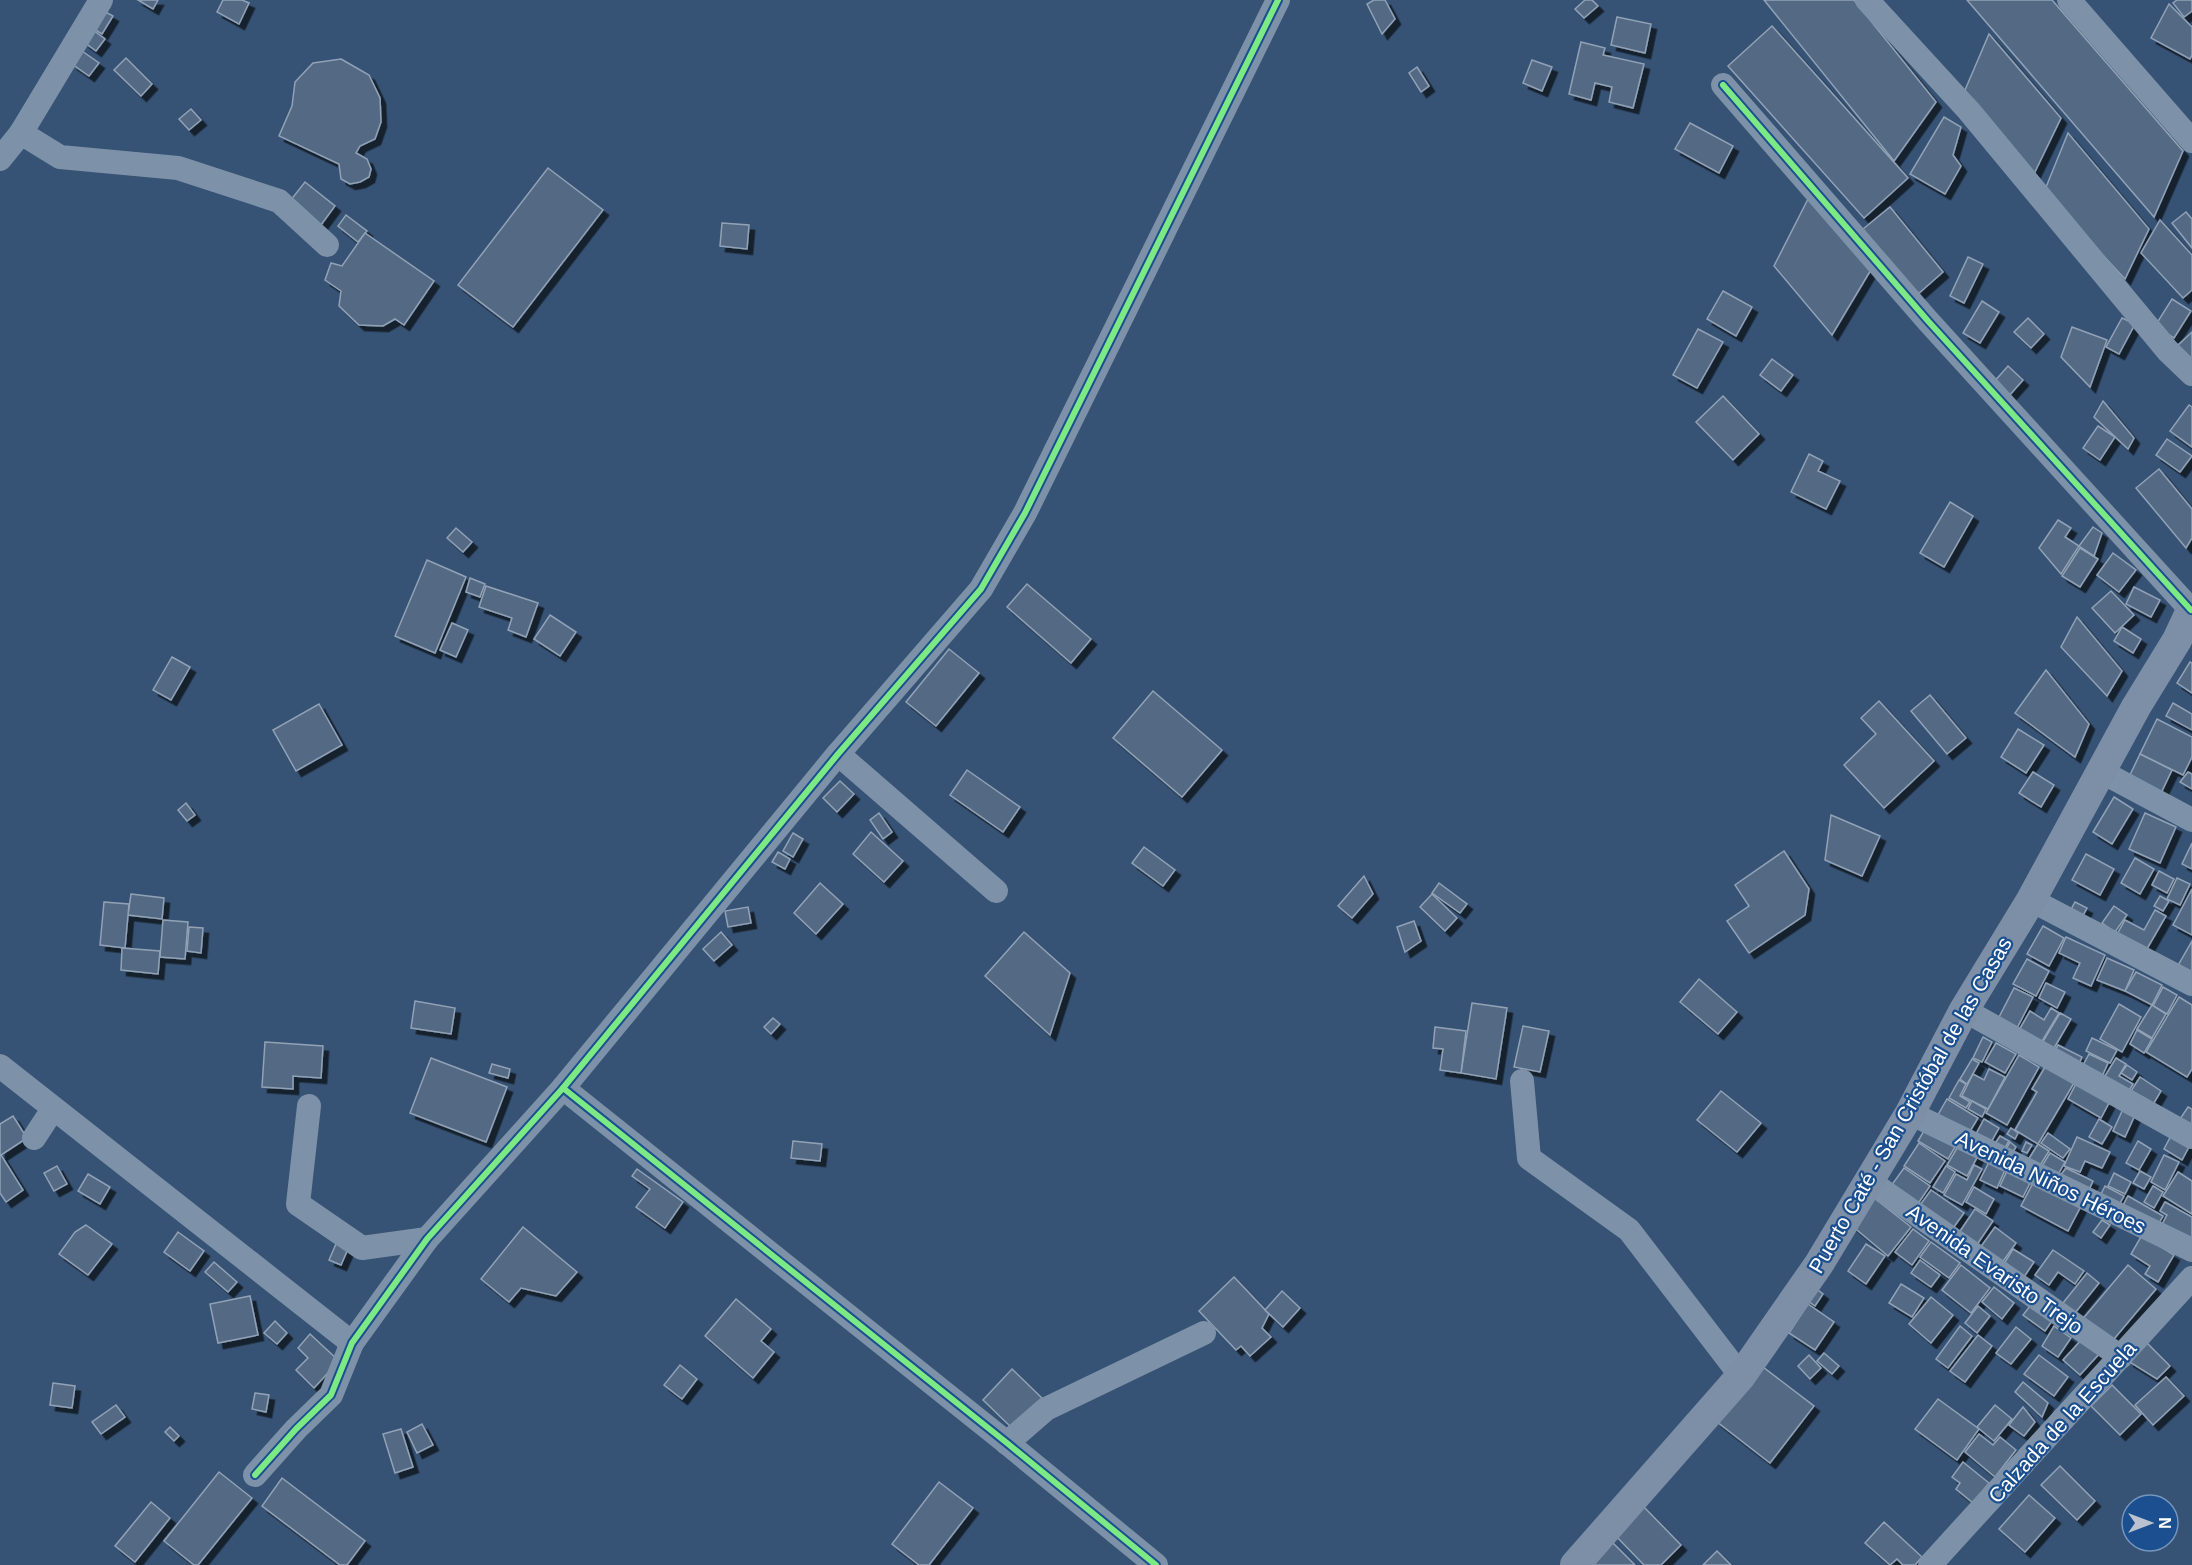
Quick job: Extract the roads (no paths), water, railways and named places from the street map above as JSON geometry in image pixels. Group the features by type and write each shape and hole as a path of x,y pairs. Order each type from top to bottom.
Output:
{"main road":[{"name":"Puerto Caté - San Cristóbal de las Casas","path":"1575,1565 1741,1377 1819,1264 1910,1113 1964,1010 2031,900 2136,707 2184,644 2192,609"}],"street":[{"path":"0,159 21,133 101,0"},
{"path":"255,1475 296,1429 331,1395 352,1342 427,1239 563,1088 838,754 981,589 1025,513 1278,0"},
{"path":"1867,0 1969,111 2168,351 2192,374"},
{"path":"2069,0 2192,141"},
{"path":"1723,85 1935,329 2192,609"},
{"path":"21,133 60,157 178,168 279,201 327,245"},
{"path":"838,754 996,891"},
{"path":"2102,772 2192,820"},
{"path":"2031,900 2192,984"},
{"path":"1964,1010 2192,1137"},
{"path":"0,1066 352,1342"},
{"path":"1522,1081 1528,1158 1629,1230 1741,1377"},
{"path":"563,1088 1156,1565"},
{"path":"309,1106 298,1204 362,1248 427,1239"},
{"path":"34,1138 53,1109"},
{"name":"Avenida Niños Héroes","path":"1910,1113 2192,1250"},
{"name":"Avenida Evaristo Trejo","path":"1869,1181 2121,1357"},
{"name":"Calzada de la Escuela","path":"1930,1565 2192,1278"},
{"path":"1007,1443 1046,1409 1204,1332"}]}
